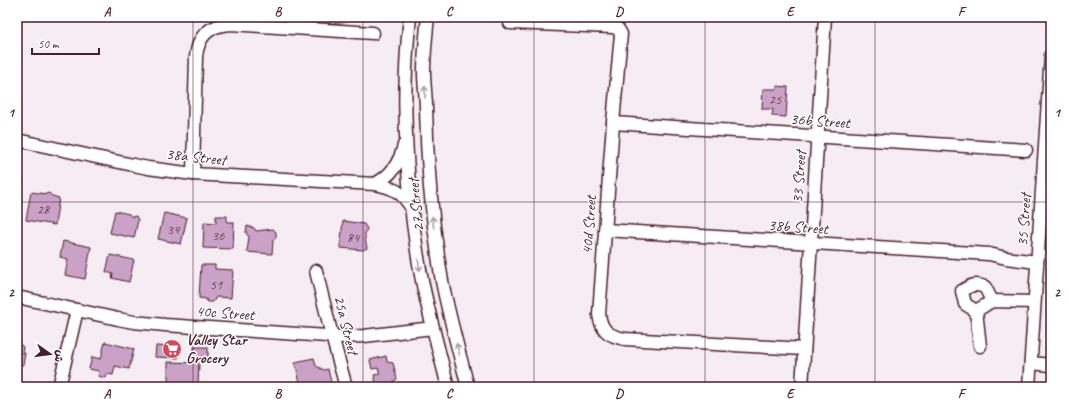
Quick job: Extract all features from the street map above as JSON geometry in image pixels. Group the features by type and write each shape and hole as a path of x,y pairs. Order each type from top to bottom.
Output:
{"street":[{"name":"27 Street","path":"410,17 406,68 406,135 411,207 423,288 448,387"},
{"name":"27 Street","path":"428,17 424,72 430,192 435,237 443,282 452,326 468,387"},
{"name":"33 Street","path":"802,387 825,17"},
{"name":"40d Street","path":"510,23 613,27 618,29 621,34 599,314 600,321 607,332 612,336 625,339 804,349"},
{"path":"193,174 196,52 200,39 206,32 214,27 232,24 373,34"},
{"name":"35 Street","path":"1029,387 1034,302 1048,152 1051,55"},
{"name":"36b Street","path":"613,123 1026,150"},
{"path":"375,184 383,180 395,168 402,152 406,135"},
{"name":"38a Street","path":"17,140 126,164 193,174 375,184 388,187 399,192 411,207"},
{"name":"38b Street","path":"605,230 989,254 1006,252 1038,257"},
{"name":"25a Street","path":"316,271 346,387"},
{"path":"976,311 965,304 962,291 973,285 979,284 985,287 992,301"},
{"name":"40c Street","path":"17,297 118,319 151,324 353,337 433,328"},
{"path":"976,311 992,301 1034,302"},
{"path":"59,387 76,310"},
{"path":"976,311 980,346"},
{"path":"1031,364 1051,365"}],"building":[{"path":"777,86 788,87 786,117 772,116 773,109 762,109 763,89 776,89"},
{"path":"17,177 23,178 20,199 17,199"},
{"path":"31,192 49,193 52,196 59,198 55,225 26,220"},
{"path":"115,211 129,214 132,217 136,216 138,220 134,238 110,233"},
{"path":"164,213 187,218 181,244 158,239"},
{"path":"216,216 227,216 227,222 234,222 233,249 203,248 204,222 216,223"},
{"path":"343,221 364,224 367,229 365,233 365,240 367,248 363,250 340,248"},
{"path":"247,226 254,228 256,231 273,229 276,232 276,238 273,240 272,254 247,252 249,237 246,233"},
{"path":"63,241 91,247 85,279 65,275 68,259 60,257"},
{"path":"110,255 134,260 129,282 112,278 113,274 106,272"},
{"path":"201,265 215,265 215,269 233,270 231,298 216,297 213,302 207,302 206,299 199,298"},
{"path":"105,342 134,349 129,369 115,366 113,375 107,374 106,378 98,376 99,371 89,369 92,357 101,359"},
{"path":"17,343 23,347 22,353 25,353 23,365 17,364"},
{"path":"156,346 179,347 178,358 155,357"},
{"path":"194,347 208,347 208,357 194,357"},
{"path":"386,356 387,362 393,363 397,379 393,382 394,387 377,387 374,375 380,374 378,368 372,369 370,360"},
{"path":"314,358 316,366 324,370 328,369 332,387 301,387 295,362"},
{"path":"168,362 199,363 198,387 161,387 161,382 168,383"}],"place":[{"name":"Valley Star Grocery","path":"172,349"}]}
